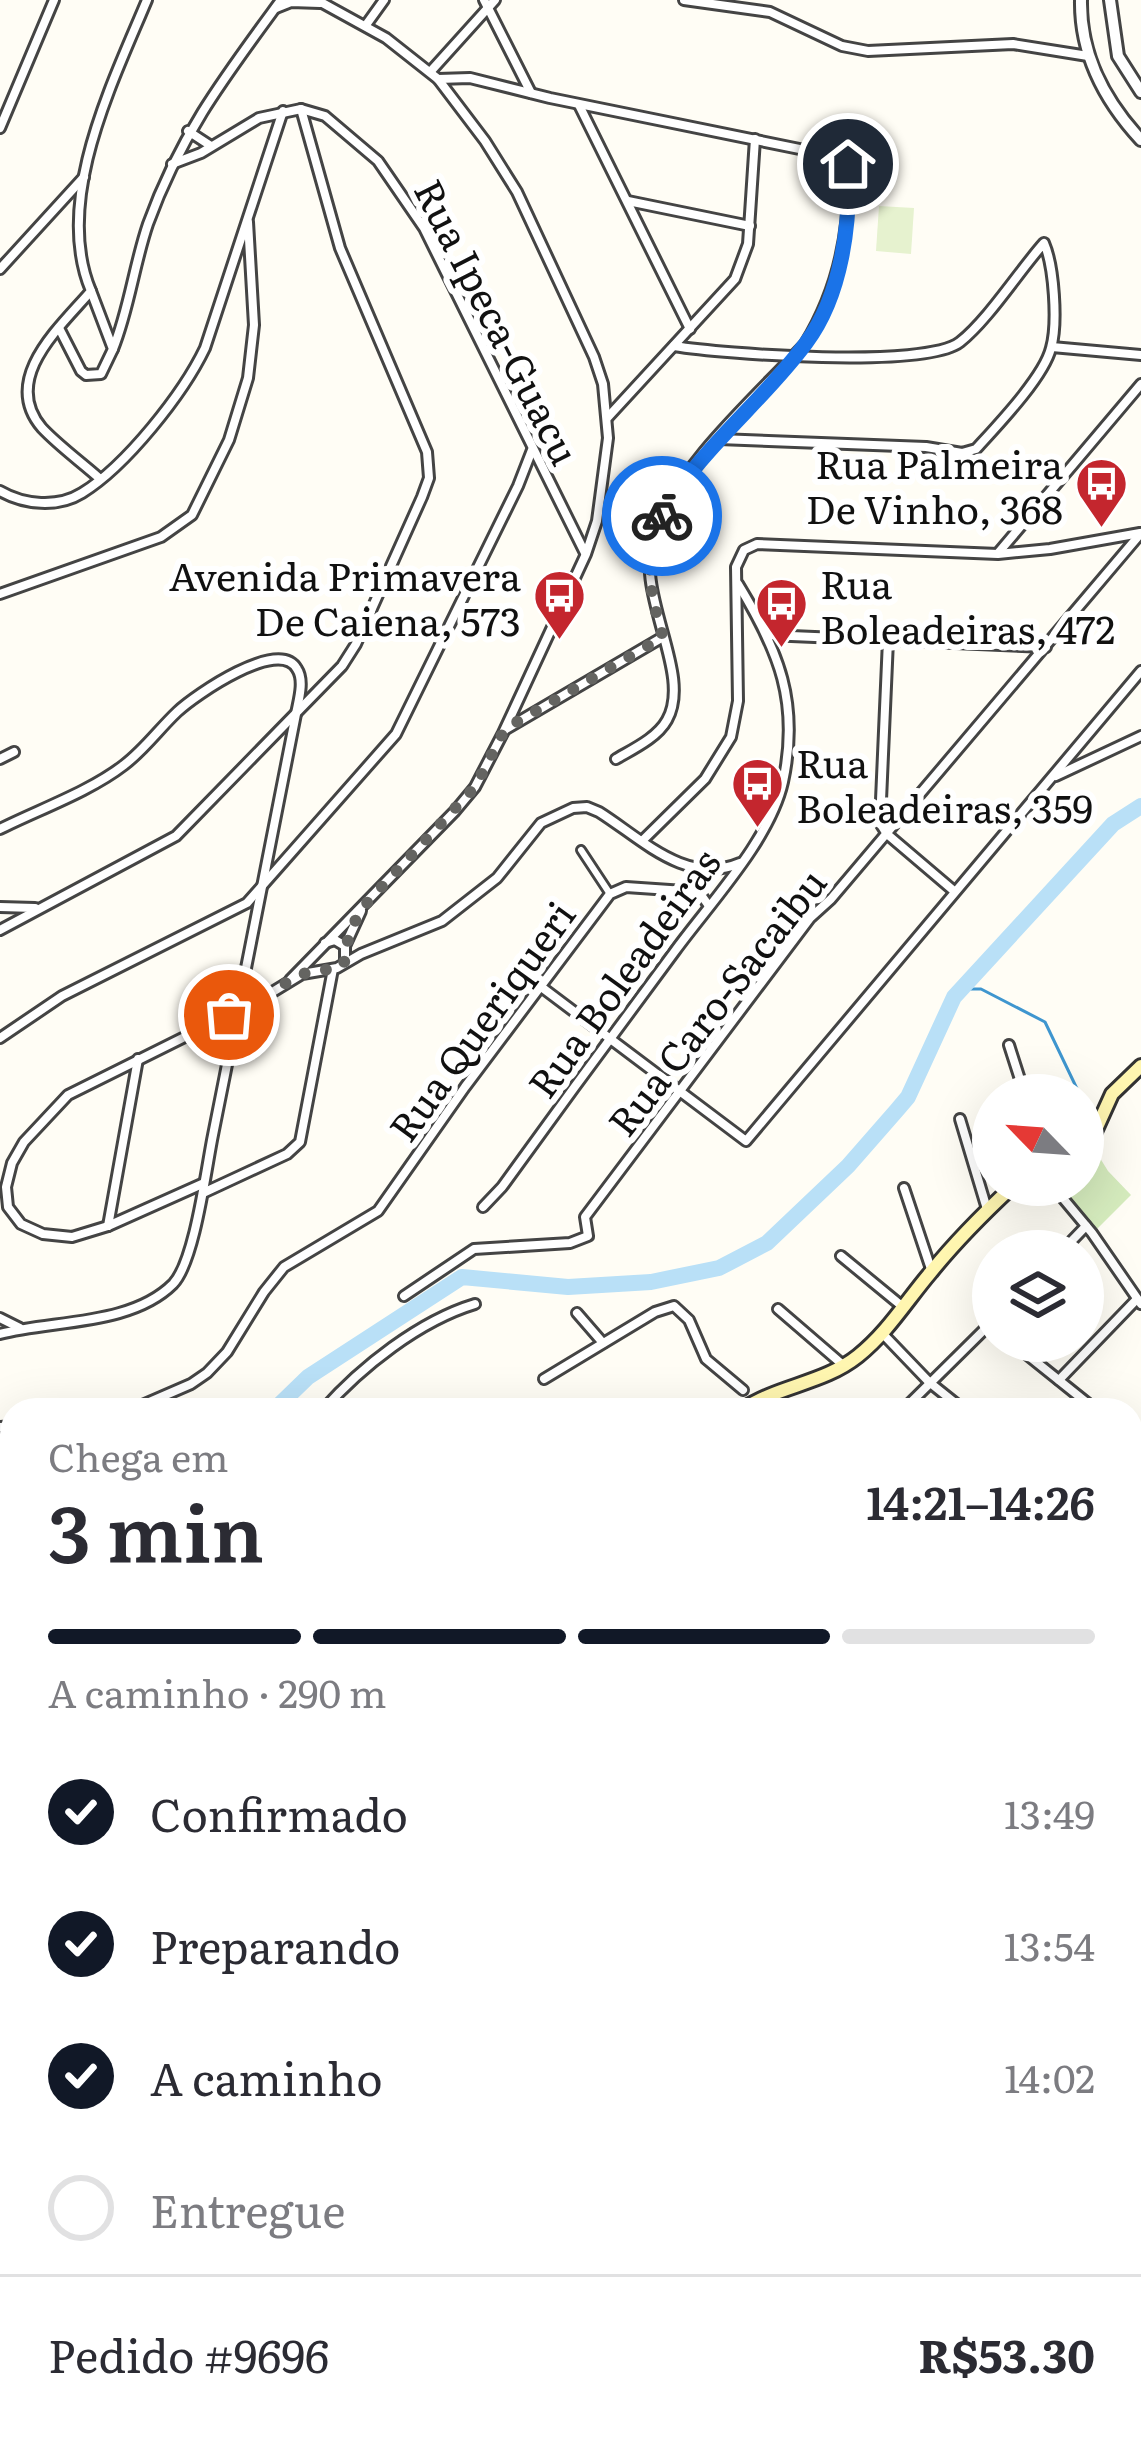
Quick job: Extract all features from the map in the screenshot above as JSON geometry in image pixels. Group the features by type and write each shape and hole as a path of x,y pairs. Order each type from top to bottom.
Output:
{"main road":[{"path":"1104,1112 1112,1094 1141,1066"},
{"path":"763,1398 821,1380 883,1334 932,1270 992,1206"}],"street":[{"path":"0,128 54,0"},
{"path":"113,349 80,254 86,176 107,94 147,0"},
{"path":"366,25 384,0"},
{"path":"684,0 770,12 842,46 868,51 1013,44 1088,56"},
{"path":"1081,0 1088,56 1109,99 1141,140"},
{"path":"1110,0 1118,56 1141,92"},
{"path":"59,328 86,375 101,374 113,349 148,225 188,131 278,4 319,1 366,25 434,75 517,192 594,356 607,418 604,490 586,554 505,729 475,787 290,980"},
{"path":"434,75 489,3 531,93"},
{"path":"434,75 470,78 834,155 848,164 839,269 818,323 718,439 665,510 651,543 652,599 672,683 669,717 642,744 616,759"},
{"path":"579,104 690,329"},
{"path":"0,930 176,836 323,688 356,644 422,497 430,464 340,248 301,109 259,118 172,164"},
{"name":"Rua Ipeca-Guacu","path":"301,109 325,116 378,161 400,188 586,554"},
{"path":"0,490 43,503 81,494 134,445 192,374 284,111"},
{"path":"188,131 211,146"},
{"path":"607,418 743,264 755,139"},
{"path":"0,269 86,176"},
{"path":"626,201 750,226"},
{"path":"0,594 161,537 192,515 229,440 248,378 254,326 248,217"},
{"path":"674,346 900,358 942,352 963,340 1044,243 1052,273 1052,347 1035,376 970,452 718,439"},
{"path":"91,291 32,363 27,398 41,427 99,478"},
{"path":"101,313 124,306"},
{"path":"1052,347 1141,356"},
{"path":"998,554 1141,384"},
{"path":"0,1038 62,996 237,909 261,887 396,734 532,450"},
{"path":"643,840 706,778 731,737 738,701 737,559 757,544 998,554 1141,533"},
{"name":"Rua Caro-Sacaibu","path":"404,1296 466,1252 570,1243 588,1235 585,1217 792,941 1141,533"},
{"name":"Rua Boleadeiras","path":"483,1207 709,906 772,814 784,773 788,692 768,634 738,584"},
{"path":"768,634 1046,647"},
{"path":"505,729 663,637"},
{"path":"888,640 879,810 886,834 954,891"},
{"path":"0,829 118,769 180,710 224,680 268,658 286,659 297,667 296,714 202,1189 180,1274 165,1290 98,1319 0,1334"},
{"path":"540,986 746,1141 1141,670"},
{"path":"1054,776 1141,736"},
{"path":"0,758 14,752"},
{"path":"331,969 300,1142 287,1154 72,1237 32,1231 21,1224 8,1207 6,1180 24,1142 55,1106 290,980 344,964 442,921 497,878 541,823 566,809 587,806 686,869 709,906"},
{"path":"581,850 610,894"},
{"path":"686,869 716,870 740,863"},
{"name":"Rua Queriqueri","path":"158,1398 207,1372 284,1268 378,1211 610,894 626,887 699,892"},
{"path":"344,964 345,947 365,905"},
{"path":"0,907 43,908"},
{"path":"322,946 335,940 345,947 379,946"},
{"path":"322,946 320,962 331,969"},
{"path":"1009,1045 1018,1074"},
{"path":"108,1226 138,1058"},
{"path":"960,1119 988,1210"},
{"path":"904,1188 932,1270"},
{"path":"1059,1380 1139,1302 1069,1206"},
{"path":"1082,1230 1086,1226"},
{"path":"841,1256 903,1307"},
{"path":"335,1398 386,1353 443,1317 475,1304"},
{"path":"544,1379 670,1306 688,1320 706,1359 743,1390"},
{"path":"778,1309 844,1366"},
{"path":"577,1313 604,1343"},
{"path":"0,1318 21,1328"},
{"path":"883,1334 949,1398"},
{"path":"914,1398 972,1342"},
{"path":"1036,1362 1081,1398"}],"green space":[{"path":"879,206 914,208 911,254 876,251"},
{"path":"1104,1165 1131,1195 1096,1230 1075,1206 1104,1206"}],"waterway":[{"path":"286,1398 308,1377 462,1277 568,1287 651,1282 719,1268 767,1243 848,1166 908,1097 954,997 1113,824 1141,806"},
{"path":"960,989 981,989 1045,1022 1070,1074"}],"way so far":[{"path":"229,1015 302,974 341,967 353,925 365,905 475,787 505,729 663,637 652,599 649,562 662,516"}],"place":[{"name":"Rua Palmeira De Vinho, 368","path":"1102,530"},
{"name":"Avenida Primavera De Caiena, 573","path":"560,642"},
{"name":"Rua Boleadeiras, 472","path":"781,650"},
{"name":"Rua Boleadeiras, 359","path":"757,829"}],"route":[{"path":"662,516 682,483 806,344 818,323 839,269 848,164"}]}
